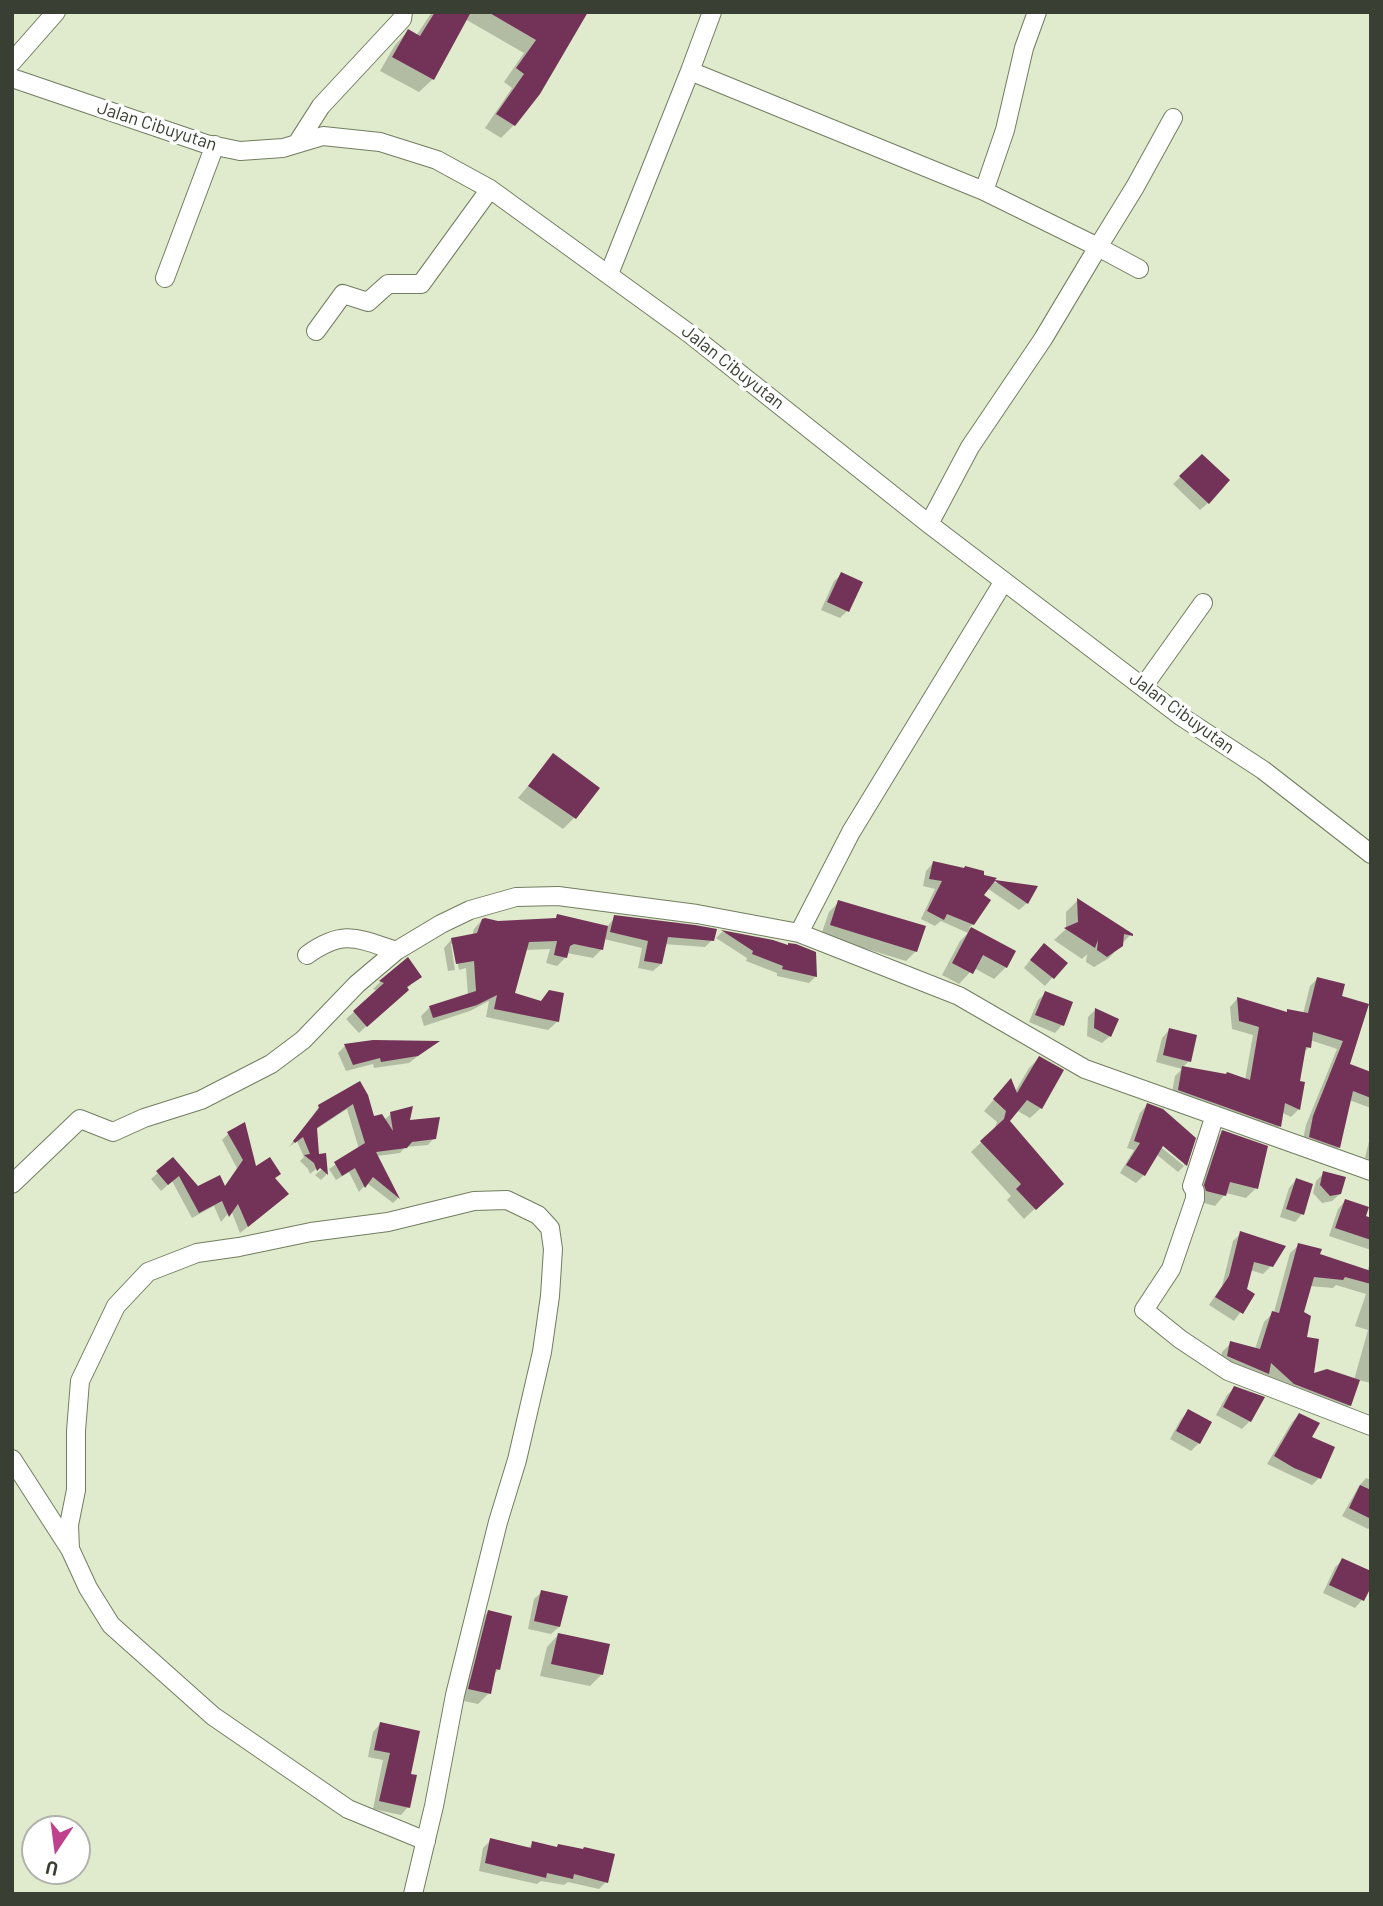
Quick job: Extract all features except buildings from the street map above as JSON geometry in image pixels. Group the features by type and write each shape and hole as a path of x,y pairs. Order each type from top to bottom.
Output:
{"street":[{"path":"12,62 56,12"},
{"path":"298,142 321,106 402,19 403,12"},
{"path":"609,274 712,12"},
{"path":"984,191 1005,130 1024,48 1037,12"},
{"path":"690,71 984,191 1139,269"},
{"name":"Jalan Cibuyutan","path":"12,78 240,151 283,148 323,136 380,142 437,160 490,189 609,274 1182,717 1263,769 1370,850"},
{"path":"929,524 970,447 1043,339 1135,187 1173,118"},
{"path":"165,278 215,145"},
{"path":"316,331 343,294 368,302 388,284 421,284 490,189"},
{"path":"799,933 851,832 1004,581"},
{"path":"1143,687 1203,603"},
{"path":"12,1184 80,1119 113,1132 144,1118 201,1100 271,1064 303,1040 357,984 396,951 470,909 516,897 558,896 697,914 799,933 959,996 1085,1069 1371,1171"},
{"path":"307,955 325,942 343,937 396,951"},
{"path":"1215,1115 1195,1172 1192,1186 1195,1199 1171,1269 1144,1310 1180,1339 1228,1371 1371,1426"},
{"path":"70,1549 69,1525 77,1479 76,1431 80,1381 116,1306 148,1272 197,1253 311,1232 388,1222 474,1201 507,1200 538,1215 550,1228 553,1249 542,1352 517,1460 498,1522 455,1695 414,1894"},
{"path":"12,1459 70,1549 88,1588 111,1625 213,1716 348,1809 426,1841"}]}
